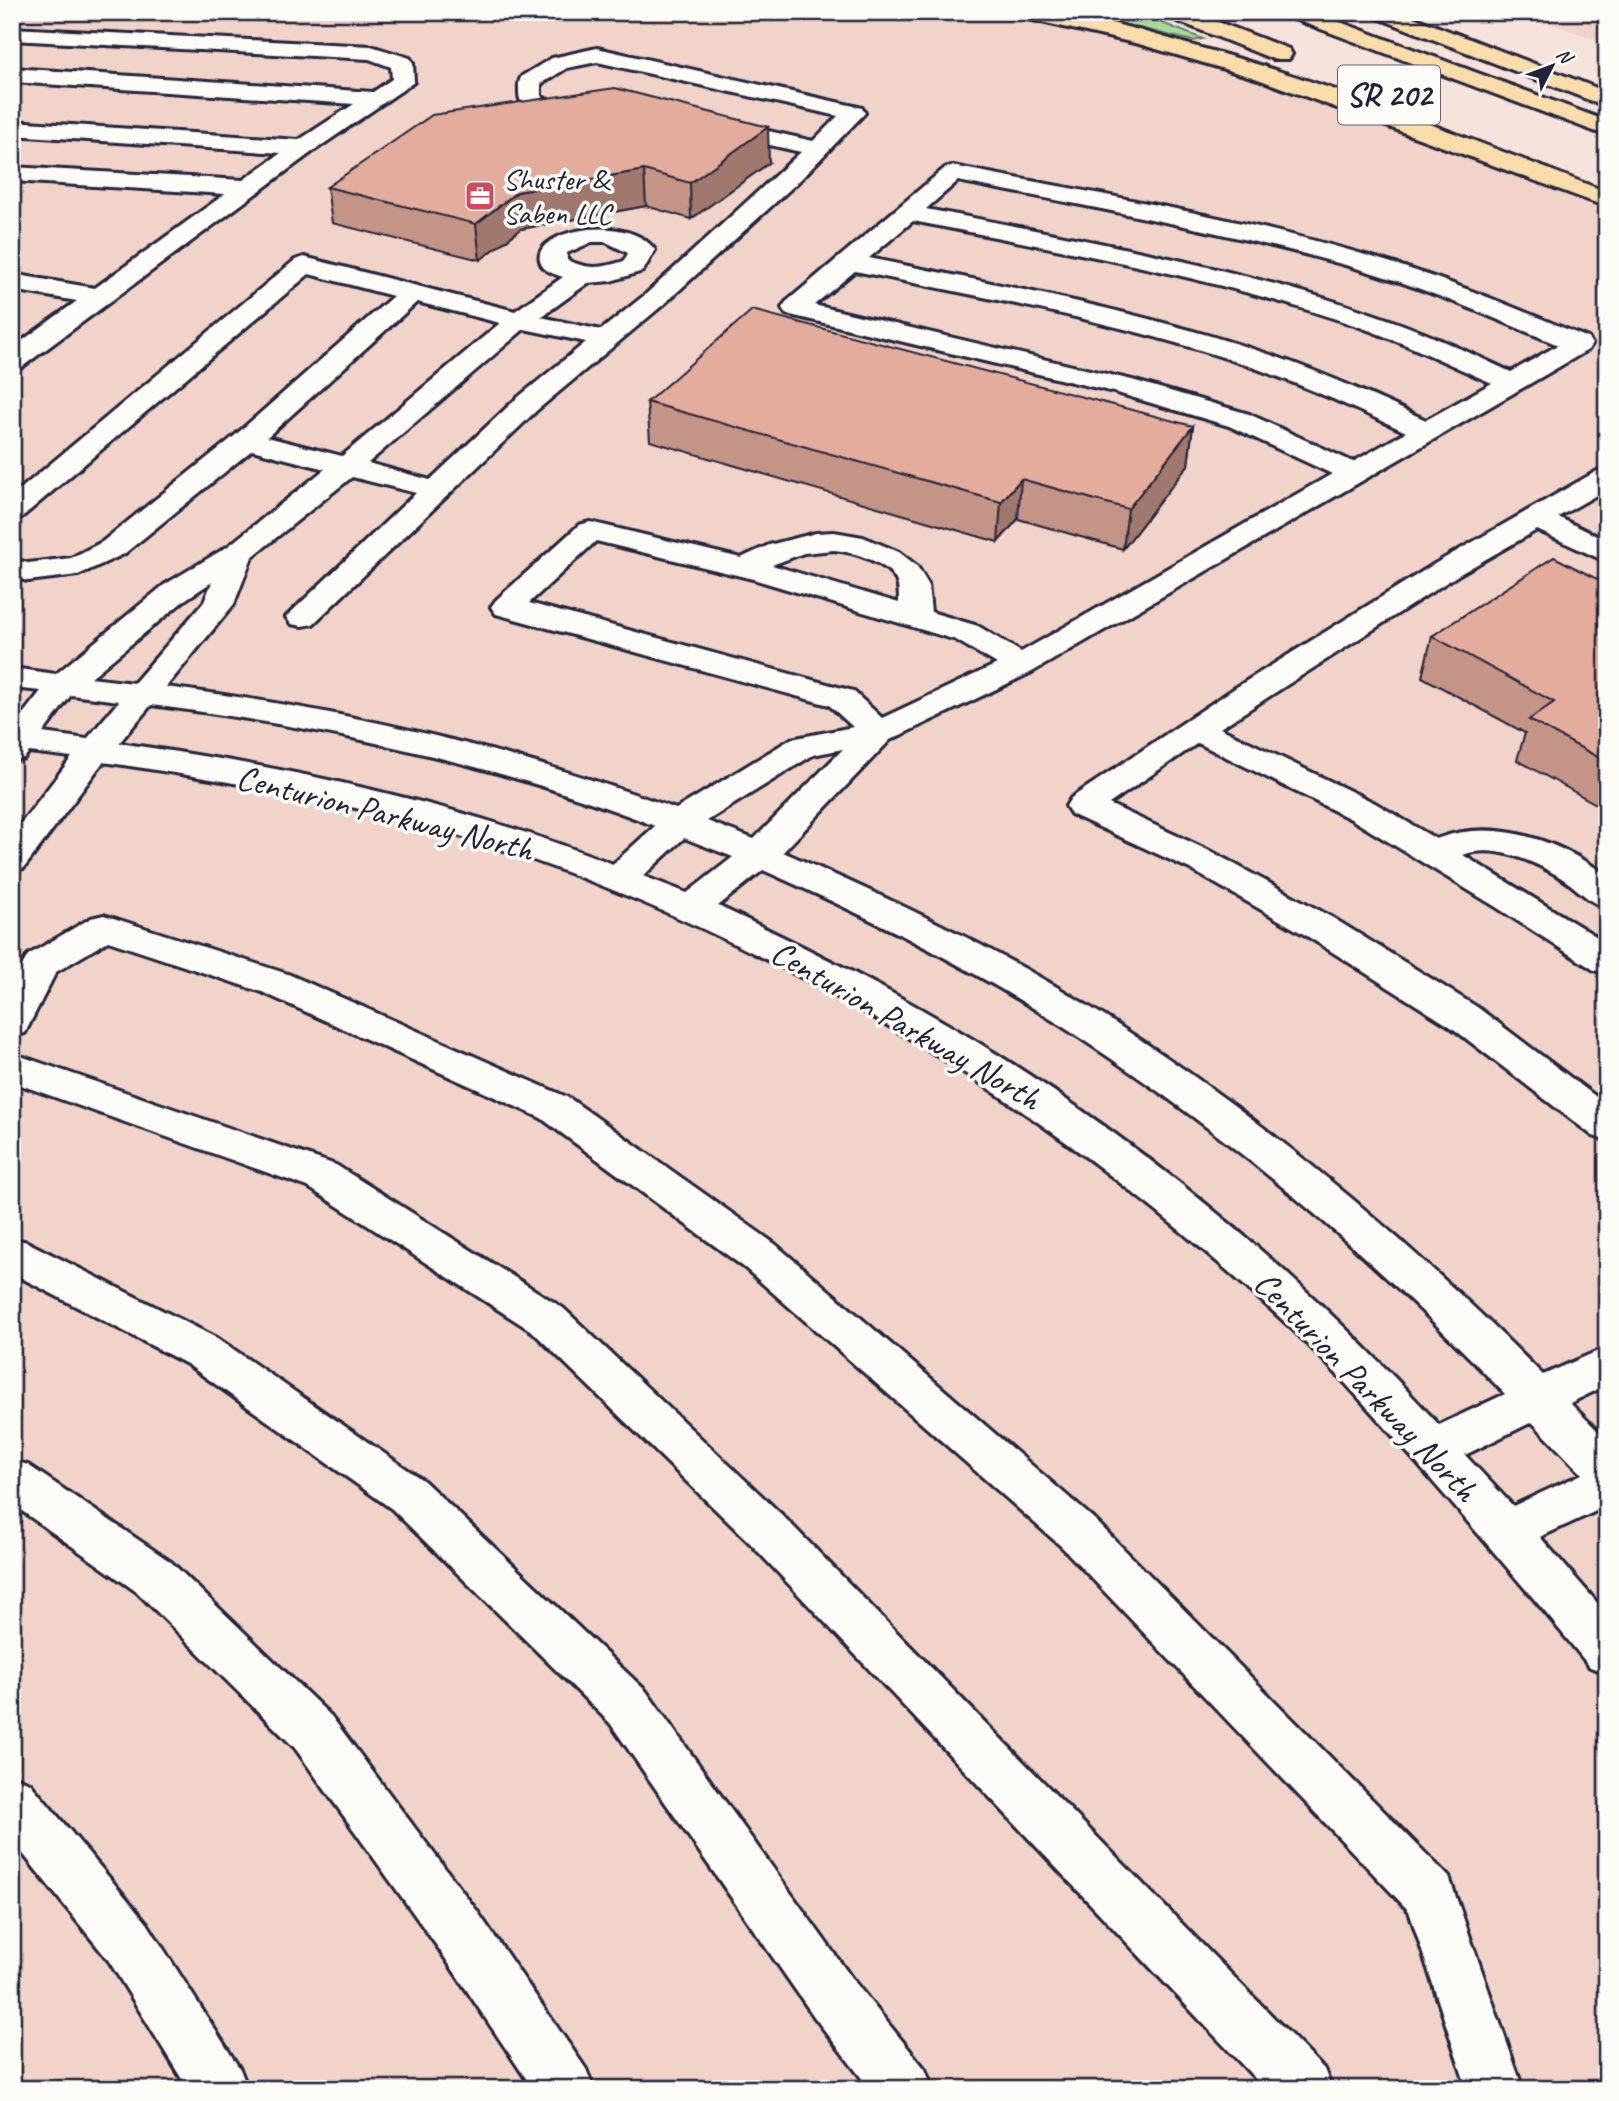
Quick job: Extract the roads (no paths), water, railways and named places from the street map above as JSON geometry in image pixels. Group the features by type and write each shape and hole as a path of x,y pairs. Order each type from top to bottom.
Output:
{"highway":[{"path":"1022,12 1136,37 1260,72 1387,116 1607,200"},
{"name":"SR 202","path":"1172,12 1300,61"},
{"name":"SR 202","path":"1293,12 1607,129"},
{"path":"1380,12 1607,100"},
{"name":"SR 202","path":"1338,76 1607,178"}],"street":[{"path":"12,34 371,53 402,63 403,82 304,147 12,361"},
{"path":"302,617 526,405 665,290 854,113 597,55 560,63 530,81 530,100 548,110 606,107"},
{"path":"12,75 377,99"},
{"path":"692,121 818,149"},
{"path":"12,128 304,147"},
{"path":"618,879 680,822 803,746 878,733 1021,665 1579,344 1462,295 1359,261 1104,201 953,173 795,308 1122,386 1226,416 1353,473"},
{"path":"12,174 248,188"},
{"path":"909,213 1138,258 1241,284 1363,319 1512,382"},
{"path":"850,262 1102,315 1264,361 1337,390 1427,431"},
{"path":"12,511 304,265 519,320 607,339"},
{"path":"15,744 63,684 175,592 238,553 349,465 519,320 580,276"},
{"path":"12,282 100,296"},
{"path":"12,568 28,572 78,566 113,548 247,440 411,293"},
{"path":"247,440 436,490"},
{"path":"1607,478 1447,569 1196,729 1083,806 1202,861 1320,927 1464,1017 1607,1126"},
{"path":"1536,518 1607,553"},
{"path":"878,733 841,698 507,607 590,531 745,568 967,633 1021,665"},
{"path":"745,568 797,543 853,543 879,552 902,567 911,581 916,618"},
{"path":"12,860 94,751 219,604 238,553"},
{"name":"Centurion Parkway North","path":"12,678 143,693 341,725 509,765 680,822 881,908 1059,1006 1137,1057 1243,1134 1389,1252 1468,1326 1607,1470"},
{"path":"1196,729 1363,811 1607,961"},
{"path":"691,909 760,854 878,733"},
{"name":"Centurion Parkway North","path":"15,744 94,751 298,784 460,825 618,879 691,909 817,968 989,1066 1060,1115 1161,1192 1300,1310 1370,1380 1433,1449 1545,1574 1607,1651"},
{"path":"1434,853 1467,841 1502,841 1536,852 1591,879 1607,896"},
{"path":"12,1023 41,964 104,927 275,984 555,1108 760,1256 1078,1533 1430,1895 1495,2089"},
{"path":"12,1066 322,1176 548,1320 766,1528 1304,2089"},
{"path":"12,1254 202,1351 408,1495 628,1707 834,1999 905,2089"},
{"path":"1433,1449 1607,1364"},
{"path":"12,1479 155,1577 313,1732 458,1930 566,2089"},
{"path":"1506,1531 1607,1484"},
{"path":"12,1800 128,1942 212,2085"}],"place":[{"name":"Shuster & Saben LLC","path":"480,196"}]}
